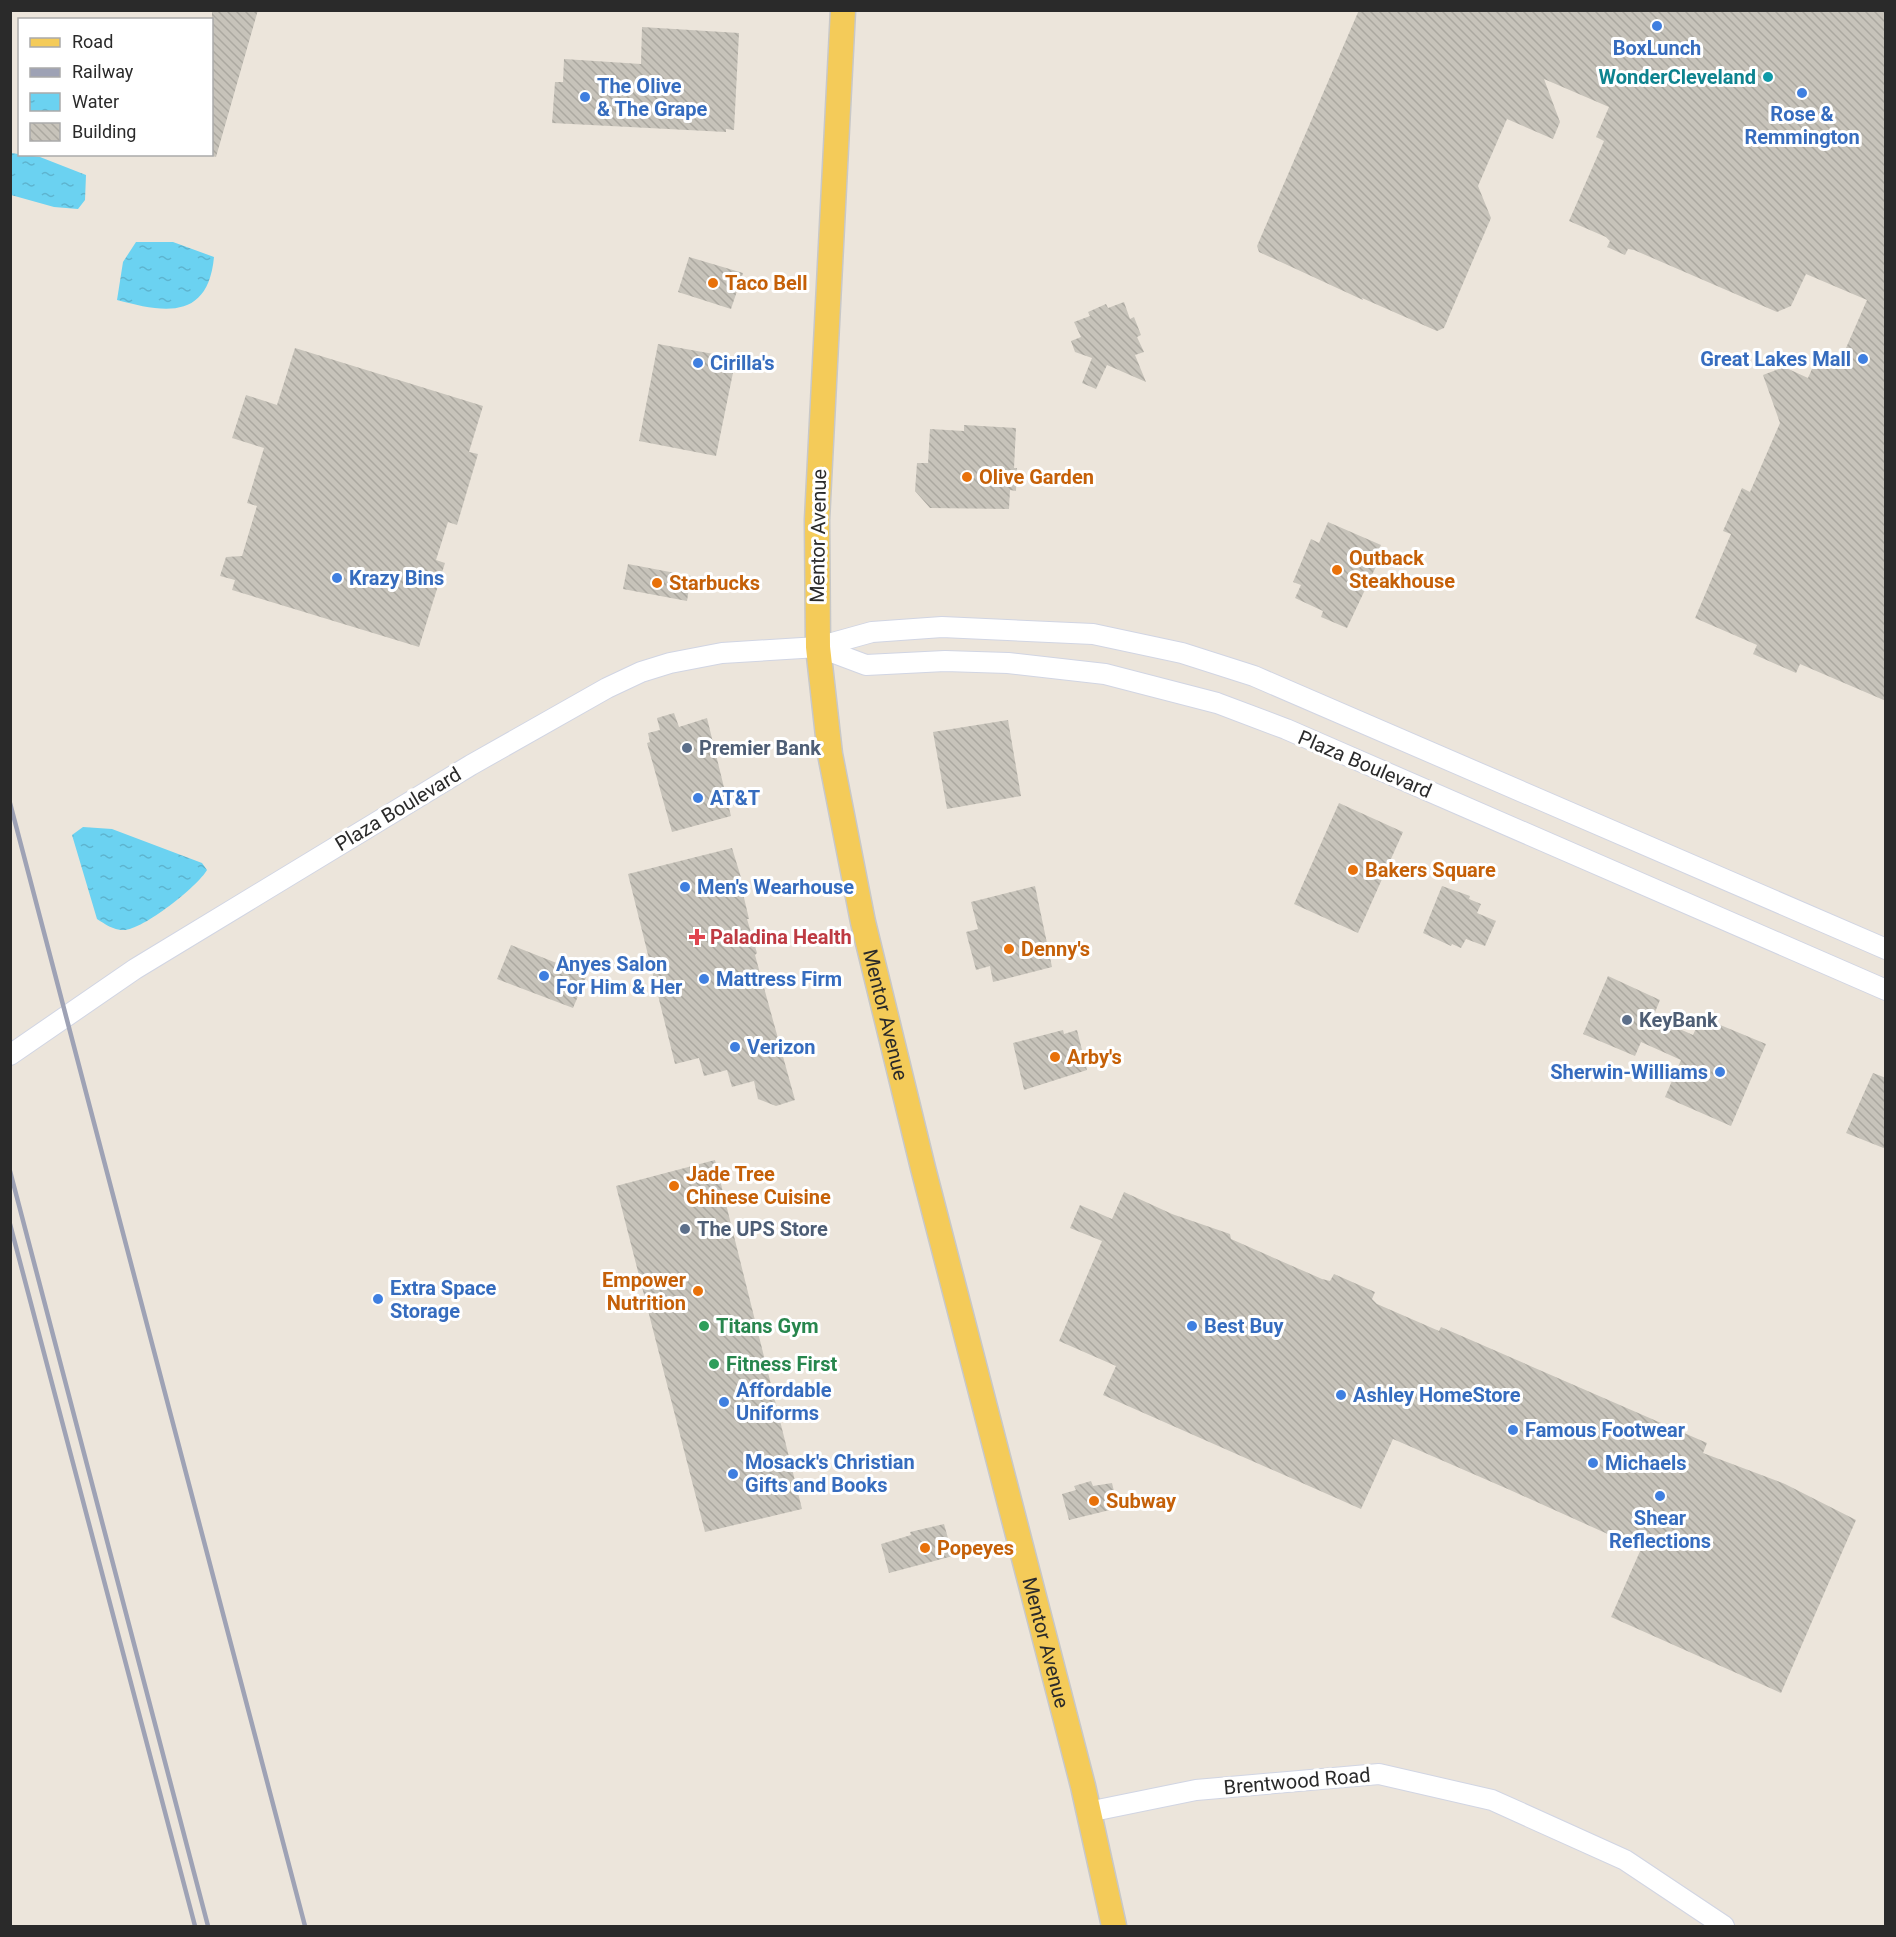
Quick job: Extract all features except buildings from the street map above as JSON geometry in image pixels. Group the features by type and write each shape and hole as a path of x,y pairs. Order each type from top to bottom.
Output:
{"main road":[{"name":"Mentor Avenue","path":"843,10 817,520 818,647 830,754 863,922 922,1168 1088,1812 1114,1926"}],"street":[{"name":"Plaza Boulevard","path":"10,1055 135,969 249,898 530,730 641,672 670,663 722,653 818,647 872,632 942,627 1093,633 1182,653 1254,676 1886,950"},
{"name":"Plaza Boulevard","path":"818,647 866,665 945,661 1008,663 1105,674 1217,703 1308,739 1886,990"},
{"name":"Brentwood Road","path":"1088,1812 1196,1790 1379,1774 1492,1800 1625,1860 1724,1926"}],"water":[{"path":"11,153 18,154 18,156 40,157 86,175 85,200 78,209 54,207 11,195"},
{"path":"136,242 173,242 214,257 210,277 203,292 193,302 167,309 117,300 123,262"},
{"path":"83,827 112,829 202,863 207,870 193,886 156,916 132,928 119,930 112,928 97,919 72,835"}],"railway":[{"path":"10,803 305,1926"},
{"path":"10,1171 208,1926"},
{"path":"10,1224 195,1926"}],"place":[{"name":"BoxLunch","path":"1657,26"},
{"name":"WonderCleveland","path":"1768,77"},
{"name":"Rose & Remmington","path":"1802,93"},
{"name":"The Olive & The Grape","path":"585,97"},
{"name":"Taco Bell","path":"713,283"},
{"name":"Great Lakes Mall","path":"1863,359"},
{"name":"Cirilla's","path":"698,363"},
{"name":"Olive Garden","path":"967,477"},
{"name":"Outback Steakhouse","path":"1337,570"},
{"name":"Krazy Bins","path":"337,578"},
{"name":"Starbucks","path":"657,583"},
{"name":"Premier Bank","path":"687,748"},
{"name":"AT&T","path":"698,798"},
{"name":"Bakers Square","path":"1353,870"},
{"name":"Men's Wearhouse","path":"685,887"},
{"name":"Paladina Health","path":"697,937"},
{"name":"Denny's","path":"1009,949"},
{"name":"Anyes Salon For Him & Her","path":"544,976"},
{"name":"Mattress Firm","path":"704,979"},
{"name":"KeyBank","path":"1627,1020"},
{"name":"Verizon","path":"735,1047"},
{"name":"Arby's","path":"1055,1057"},
{"name":"Sherwin-Williams","path":"1720,1072"},
{"name":"Jade Tree Chinese Cuisine","path":"674,1186"},
{"name":"The UPS Store","path":"685,1229"},
{"name":"Empower Nutrition","path":"698,1291"},
{"name":"Extra Space Storage","path":"378,1299"},
{"name":"Titans Gym","path":"704,1326"},
{"name":"Best Buy","path":"1192,1326"},
{"name":"Fitness First","path":"714,1364"},
{"name":"Ashley HomeStore","path":"1341,1395"},
{"name":"Affordable Uniforms","path":"724,1402"},
{"name":"Famous Footwear","path":"1513,1430"},
{"name":"Michaels","path":"1593,1463"},
{"name":"Mosack's Christian Gifts and Books","path":"733,1474"},
{"name":"Shear Reflections","path":"1660,1496"},
{"name":"Subway","path":"1094,1501"},
{"name":"Popeyes","path":"925,1548"}]}
